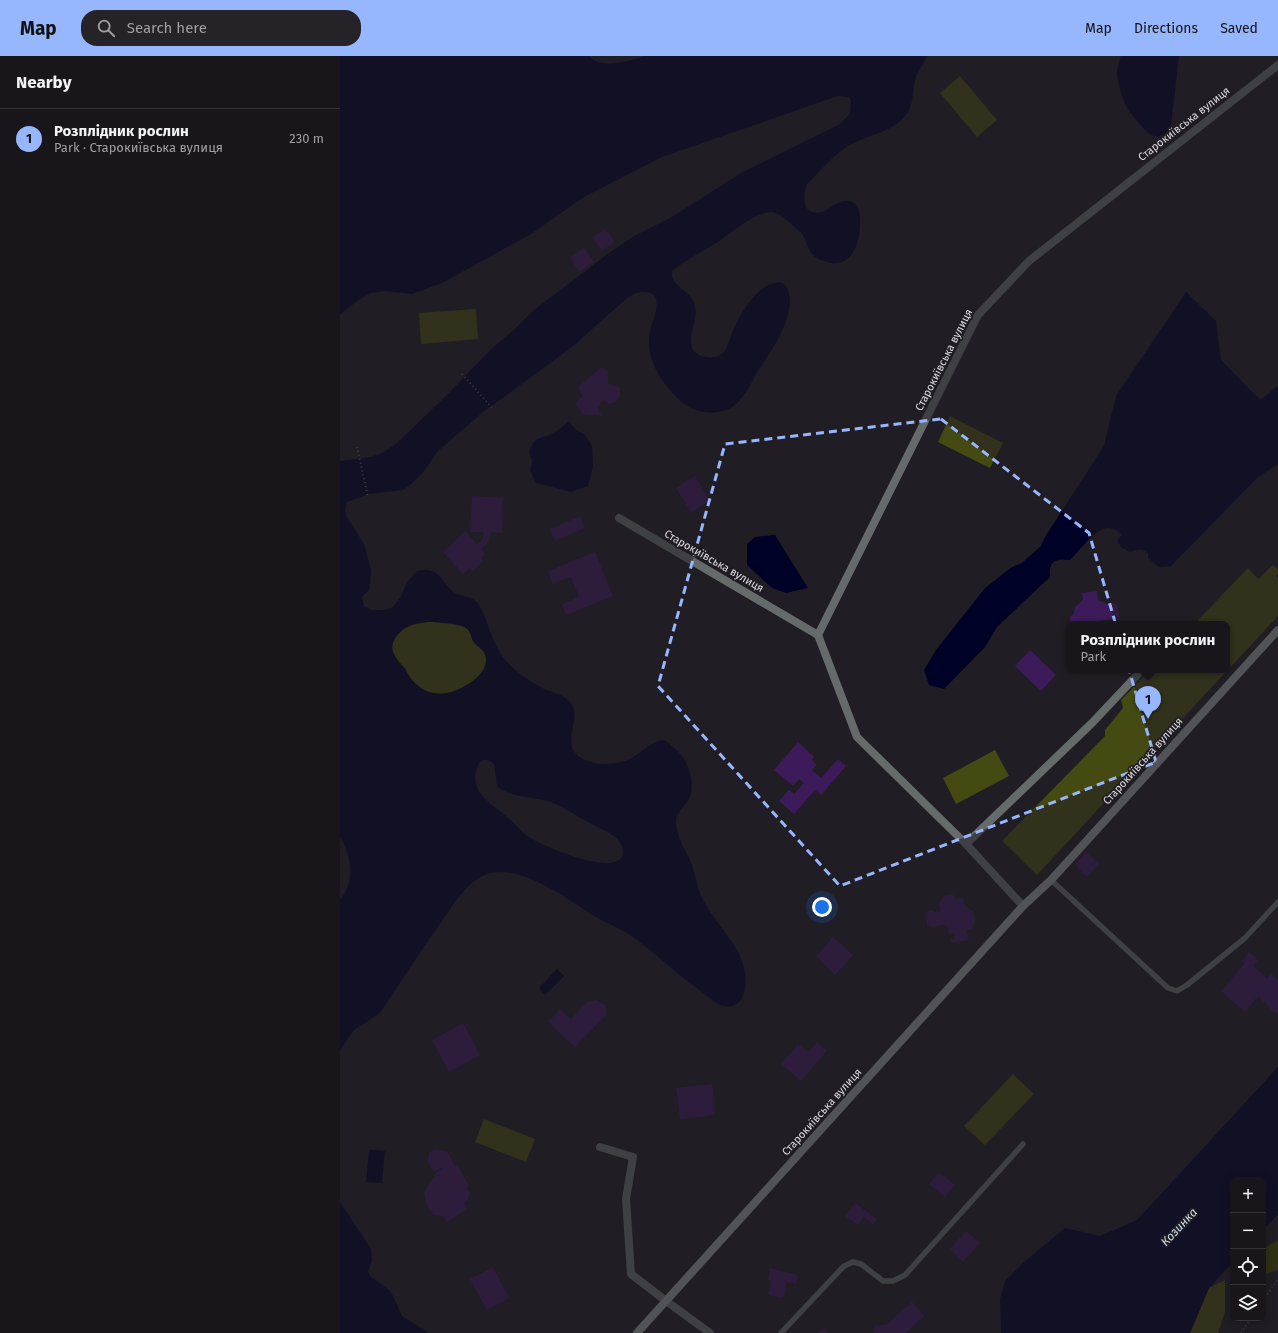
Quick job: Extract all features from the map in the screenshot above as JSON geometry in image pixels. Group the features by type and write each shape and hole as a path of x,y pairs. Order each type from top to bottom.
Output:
{"street":[{"name":"Старокиївська вулиця","path":"619,518 818,635 978,314 1029,261 1278,65"},
{"name":"Старокиївська вулиця","path":"637,1333 1023,906 1051,880 1278,630"},
{"path":"818,635 857,737 966,844 1023,906"},
{"path":"966,844 1092,723 1139,673"},
{"path":"600,1147 633,1157 626,1199 631,1274 710,1333"}],"lane":[{"path":"1051,880 1168,988 1177,991 1188,985 1245,938 1278,902"},
{"path":"781,1333 844,1266 853,1262 861,1264 883,1281 893,1281 905,1275 1023,1144"}],"path":[{"path":"462,374 494,410"},
{"path":"357,447 368,497"},
{"path":"1266,1297 1278,1279"},
{"path":"1241,1333 1249,1321"}],"highlighted area":[{"path":"941,419 1089,533 1156,762 1004,820 840,886 658,686 725,444"}],"green space":[{"path":"960,76 997,120 977,137 940,93"},
{"path":"476,309 478,339 421,344 419,313"},
{"path":"950,416 1003,443 990,468 938,442"},
{"path":"1273,565 1278,569 1278,574 1276,576 1278,578 1278,616 1230,668 1230,621 1197,621 1248,568 1258,579"},
{"path":"427,622 453,624 468,630 475,644 484,652 486,658 484,669 477,678 457,690 439,694 421,688 413,681 394,654 392,650 393,644 399,633 406,628 414,624"},
{"path":"1147,673 1225,673 1037,875 1002,841 1105,736 1105,730 1123,708 1121,700"},
{"path":"995,750 1009,776 956,804 943,778"},
{"path":"1013,1074 1034,1094 985,1145 964,1126"},
{"path":"484,1119 535,1139 526,1162 475,1142"},
{"path":"1225,1280 1225,1312 1218,1333 1190,1333 1209,1288"}],"shaded area":[{"path":"1278,1240 1278,1271 1276,1270 1266,1275 1266,1249 1266,1247"}],"water":[{"path":"340,56 589,56 601,63 616,63 645,56 928,56 916,77 912,103 906,115 893,126 845,148 807,184 805,189 804,199 807,209 815,213 822,212 844,201 849,201 856,205 860,213 860,232 856,247 848,258 842,262 835,263 825,262 818,259 809,249 801,233 782,216 771,212 751,219 672,271 673,279 689,295 695,306 695,321 691,335 692,348 699,355 706,357 718,356 724,352 739,319 748,304 765,287 778,282 783,283 789,292 789,308 784,326 746,391 735,405 727,410 708,413 691,408 684,404 671,392 660,377 652,361 650,352 649,334 656,310 656,300 650,293 638,292 627,298 572,347 482,413 438,451 422,474 403,490 369,494 347,502 345,510 347,517 364,544 371,570 369,590 362,597 364,606 372,610 385,610 393,607 400,598 408,581 417,571 429,570 434,572 441,577 451,590 473,599 479,605 496,645 511,666 534,683 563,697 572,705 574,719 571,741 577,755 590,762 602,764 615,763 632,758 653,743 666,741 683,757 690,772 692,790 688,801 677,817 677,828 680,839 692,865 702,898 728,936 743,962 746,977 744,993 737,1004 724,1006 715,1002 630,935 596,917 557,892 526,877 511,873 496,872 482,876 464,890 382,1010 354,1030 340,1050 340,900 348,885 350,869 347,853 340,837 340,461 377,455 397,443 450,392 491,349 514,330 534,310 609,253 634,236 672,217 741,173 840,124 850,114 851,101 849,97 838,96 662,157 584,197 531,234 442,283 412,294 386,291 371,293 360,299 340,314","holes":["427,622 453,624 463,626 468,629 473,641 484,652 486,658 484,669 477,678 457,690 439,694 427,691 413,681 394,654 392,650 393,644 402,630 414,624","483,760 488,760 494,764 497,786 503,790 516,795 551,802 615,837 620,842 623,851 619,860 609,863 595,862 579,858 548,847 526,835 480,793 475,780 478,765"]},
{"path":"1121,56 1179,56 1171,126 1163,136 1158,137 1150,134 1129,111 1120,90 1117,74"},
{"path":"1186,292 1216,321 1221,360 1260,400 1278,386 1278,464 1258,477 1171,566 1159,567 1148,558 1148,553 1144,550 1135,550 1130,552 1121,547 1117,540 1122,535 1114,529 1108,528 1099,531 1070,560 1057,560 1052,564 1050,567 1050,577 997,627 985,647 944,689 929,685 924,670 936,650 985,588 1012,567 1022,563 1041,546 1045,537 1104,446 1116,396"},
{"path":"569,421 575,429 585,435 592,446 593,467 588,486 571,492 536,483 530,470 532,461 529,452 536,440 555,432"},
{"path":"775,535 808,588 786,593 772,588 747,565 747,544 755,537"},
{"path":"557,969 564,976 545,995 539,988"},
{"name":"Козинка","path":"1278,1067 1278,1214 1266,1227 1266,1177 1230,1177 1230,1265 1209,1288 1190,1333 1001,1333 1000,1299 1005,1281 1024,1262 1065,1228 1100,1236 1137,1220"},
{"path":"369,1150 385,1151 382,1183 366,1182"},
{"path":"340,1202 371,1249 372,1261 368,1271 370,1276 389,1290 402,1316 429,1333 340,1333"}],"building":[{"path":"605,229 615,242 602,251 592,238"},
{"path":"585,248 594,262 579,272 570,257"},
{"path":"602,367 608,372 608,383 620,388 620,396 616,402 609,404 603,400 598,408 602,416 583,414 575,403 583,396 578,387"},
{"path":"695,476 710,501 691,512 676,488"},
{"path":"472,496 503,498 502,533 491,532 487,544 481,550 485,554 481,558 483,561 472,572 470,568 463,574 443,552 465,531 477,544 482,540 484,532 470,532"},
{"path":"580,516 585,528 555,541 550,529"},
{"path":"595,552 613,596 566,615 562,604 579,597 571,577 553,584 548,571"},
{"path":"1097,591 1098,600 1107,604 1117,603 1120,618 1099,621 1070,621 1070,617 1074,613 1075,607 1083,600 1082,593"},
{"path":"1030,650 1056,675 1041,691 1015,666"},
{"path":"798,742 814,757 812,760 817,765 812,770 821,778 838,759 846,766 821,795 815,790 794,814 779,801 789,790 794,794 804,783 799,779 793,786 774,770"},
{"path":"1086,852 1099,864 1087,877 1075,865"},
{"path":"952,894 956,899 963,898 965,906 973,911 975,919 973,928 967,930 969,940 951,943 951,939 955,939 954,933 949,934 947,925 933,927 927,925 926,913 931,910 935,912 941,911 939,904 941,900 945,895"},
{"path":"833,937 853,955 835,975 816,956"},
{"path":"1249,952 1258,960 1253,966 1267,978 1271,973 1278,980 1278,1012 1276,1014 1258,996 1245,1012 1221,991 1245,963 1242,961"},
{"path":"596,1000 606,1006 606,1015 575,1047 548,1022 560,1009 571,1019 587,1002"},
{"path":"463,1023 480,1055 449,1072 432,1040"},
{"path":"817,1042 827,1051 801,1081 781,1064 798,1044 808,1052"},
{"path":"712,1084 715,1115 680,1119 676,1088"},
{"path":"434,1149 447,1151 455,1166 457,1165 469,1186 466,1188 470,1192 468,1200 464,1203 467,1209 447,1222 443,1216 434,1215 427,1206 424,1193 436,1173 442,1169 441,1168 434,1172 428,1162 429,1153"},
{"path":"939,1172 955,1185 945,1197 929,1184"},
{"path":"855,1203 877,1219 873,1224 863,1217 858,1225 845,1216"},
{"path":"966,1231 980,1243 963,1262 950,1249"},
{"path":"493,1267 509,1298 487,1310 470,1279"},
{"path":"770,1268 798,1275 796,1284 787,1282 783,1298 768,1295 771,1281 768,1280"},
{"path":"912,1302 924,1316 907,1333 873,1333 875,1326 887,1324"},
{"path":"825,1328 828,1333 818,1333"}],"place":[{"name":"Розплідник рослин","path":"1148,719"}]}
